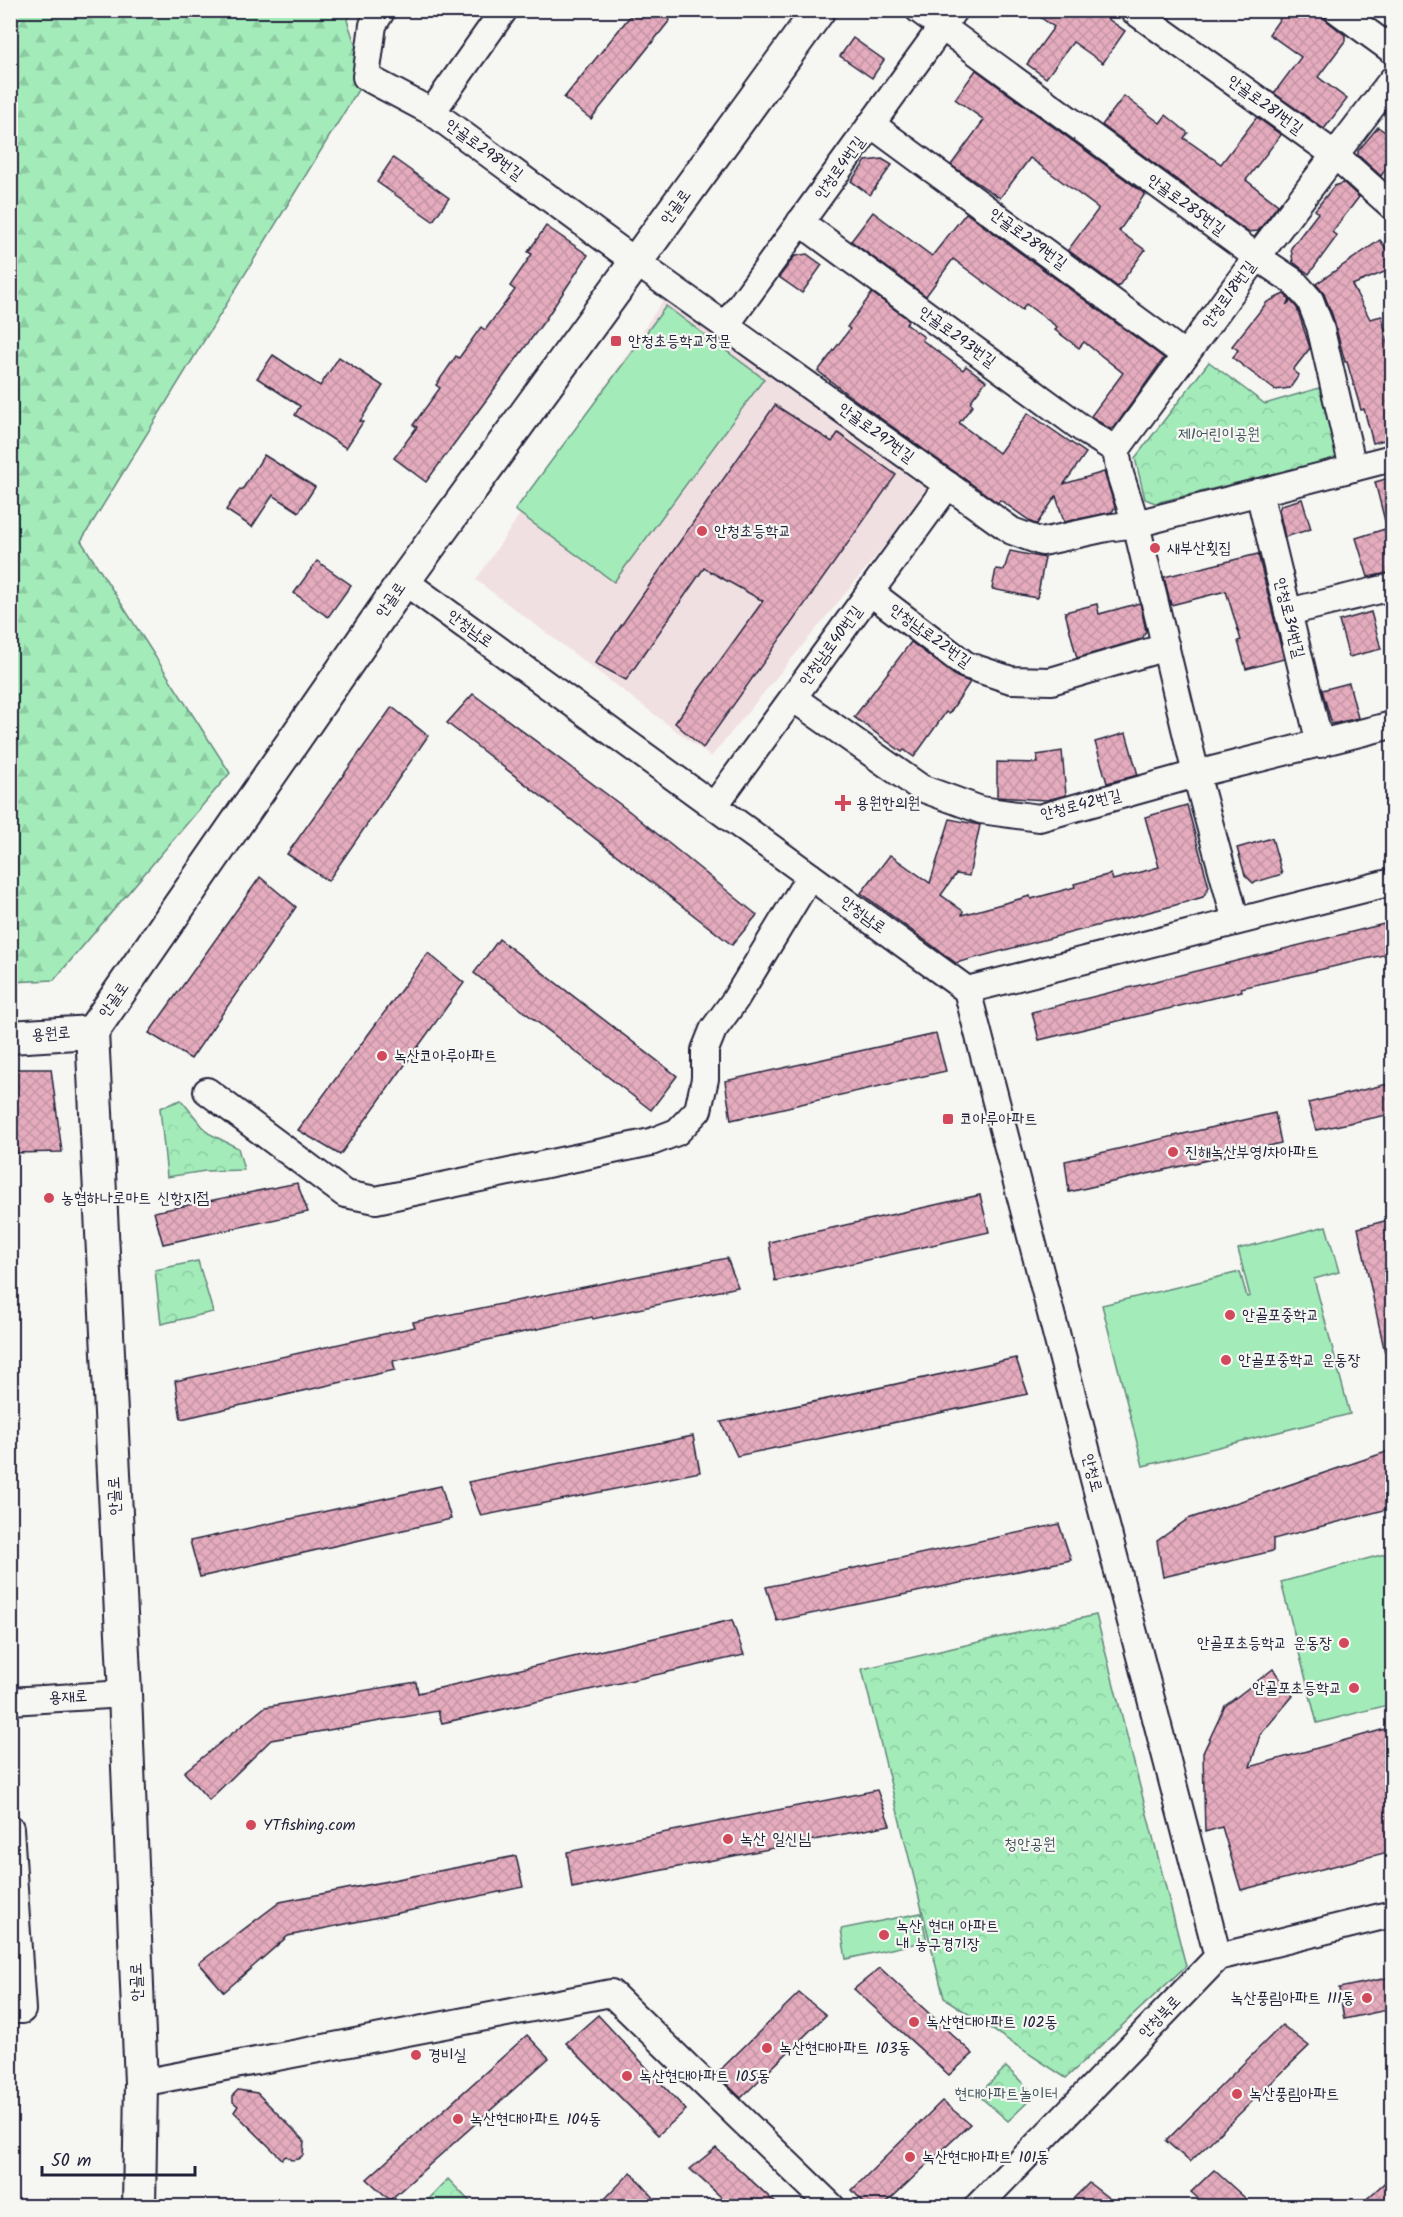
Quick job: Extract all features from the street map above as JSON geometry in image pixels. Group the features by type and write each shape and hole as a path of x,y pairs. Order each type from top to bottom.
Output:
{"main road":[{"name":"안골로","path":"139,2206 141,2083 125,1694 92,1032 405,581 819,10"},
{"name":"용원로","path":"10,1037 92,1032"}],"street":[{"path":"382,10 373,25 366,77 432,112"},
{"name":"안골로298번길","path":"504,10 432,112 636,261"},
{"name":"안골로285번길","path":"919,10 948,18 1257,257 1293,281 1310,300 1320,326 1353,468"},
{"name":"안골로281번길","path":"1133,10 1335,155 1392,207"},
{"path":"1337,10 1392,50"},
{"name":"안청로4번길","path":"726,325 948,18"},
{"name":"안청로18번길","path":"1116,450 1257,257 1392,80"},
{"name":"안골로289번길","path":"871,124 1185,355"},
{"name":"안골로293번길","path":"800,222 1077,425 1116,450"},
{"name":"안골로297번길","path":"636,261 1012,531 1042,542 1136,524"},
{"path":"1116,450 1120,474 1136,524 1196,774 1236,921"},
{"path":"1136,524 1392,458"},
{"name":"안청남로40번길","path":"714,806 948,485"},
{"name":"안청로34번길","path":"1259,492 1320,744"},
{"name":"안청남로","path":"405,581 967,990"},
{"path":"1288,612 1392,587"},
{"name":"안청남로22번길","path":"870,592 966,665 1011,680 1051,681 1166,647"},
{"name":"안청로42번길","path":"793,698 921,788 981,810 1039,818 1196,774 1392,725"},
{"path":"207,1091 345,1194 376,1200 660,1138 677,1132 698,1110 705,1079 705,1050 713,1030 735,1000 810,876"},
{"path":"967,990 1392,882"},
{"name":"안청로","path":"967,990 1218,1957"},
{"name":"용재로","path":"10,1701 125,1694"},
{"path":"10,1828 22,2010 10,2010"},
{"path":"1218,1957 1392,1914"},
{"name":"안청북로","path":"978,2206 1218,1957"},
{"path":"141,2083 611,1993 831,2206"}],"shaded area":[{"name":"안청초등학교","path":"668,293 936,483 711,757 476,580"}],"green space":[{"path":"10,11 354,11 347,20 366,77 81,541 230,773 54,980 11,982"},
{"path":"666,306 764,379 614,582 515,510"},
{"name":"제1어린이공원","path":"1209,362 1265,404 1319,388 1338,453 1334,459 1155,503 1145,499 1135,458"},
{"path":"181,1100 208,1133 238,1148 244,1170 205,1171 167,1177 160,1108"},
{"name":"안골포중학교 운동장","path":"1326,1226 1339,1272 1314,1279 1350,1414 1143,1466 1102,1305 1240,1272 1247,1297 1250,1296 1238,1249"},
{"path":"198,1261 213,1312 161,1324 155,1270"},
{"name":"안골포초등학교 운동장","path":"1392,1552 1392,1704 1317,1723 1281,1582"},
{"name":"청안공원","path":"1096,1615 1186,1966 1066,2078 944,1998 862,1669"},
{"name":"녹산 현대 아파트 내 농구경기장","path":"921,1913 927,1941 846,1959 841,1929"},
{"name":"현대아파트놀이터","path":"1006,2067 1035,2095 1008,2121 978,2095"},
{"path":"448,2179 474,2206 435,2206 428,2200"}],"building":[{"path":"635,10 658,10 670,20 591,119 564,98"},
{"path":"1030,10 1095,10 1125,31 1103,63 1073,42 1046,78 1027,64 1054,27"},
{"path":"1286,10 1313,10 1345,35 1345,41 1318,77 1347,99 1324,129 1274,93 1301,57 1269,34"},
{"path":"853,38 884,60 872,78 840,56"},
{"path":"976,70 1145,194 1119,231 1145,250 1118,287 1068,250 1098,208 1030,158 1000,198 951,165 984,120 955,99"},
{"path":"1124,96 1160,123 1166,115 1188,133 1184,138 1221,164 1257,117 1281,135 1246,180 1278,205 1258,231 1248,232 1102,125"},
{"path":"1378,127 1392,137 1392,159 1381,176 1358,155 1358,151"},
{"path":"393,158 449,198 433,221 377,182"},
{"path":"882,159 892,165 870,195 851,181 866,161"},
{"path":"1344,183 1359,197 1332,232 1337,236 1309,274 1293,262 1291,248 1318,213 1315,210 1334,186"},
{"path":"873,212 932,256 966,213 1164,358 1114,428 1110,429 1091,416 1123,373 1084,342 1079,348 1055,330 1057,327 1026,304 1022,310 953,259 926,296 851,241"},
{"path":"546,226 588,255 545,320 426,482 394,458 417,427 413,425 440,388 436,385 456,356 459,358 481,327 485,330 515,290 510,286 532,254 528,252"},
{"path":"1380,240 1392,257 1392,269 1352,285 1370,319 1382,316 1392,364 1392,438 1373,443 1364,409 1361,410 1347,362 1345,362 1333,317 1324,294 1316,284"},
{"path":"807,254 822,265 802,293 779,277 795,256"},
{"path":"872,293 909,320 906,324 924,337 922,340 963,370 966,366 986,381 970,402 973,405 959,423 999,453 1028,413 1086,453 1064,484 1104,472 1115,507 1112,512 1064,522 1056,496 1037,524 1033,523 1000,500 998,503 818,371 850,329 847,327"},
{"path":"1284,294 1290,300 1286,305 1291,301 1297,308 1310,348 1293,370 1299,375 1290,388 1275,390 1233,358 1238,350 1232,346 1267,302"},
{"path":"273,355 320,386 339,357 383,386 360,421 363,422 346,448 295,415 300,406 257,378"},
{"name":"안청초등학교","path":"775,405 832,442 838,433 896,475 703,748 675,723 763,601 704,568 626,680 595,663"},
{"path":"264,455 315,487 299,512 273,495 252,527 226,510"},
{"path":"1392,477 1392,528 1387,529 1375,482"},
{"path":"1302,499 1311,529 1285,537 1279,510 1281,505"},
{"path":"1385,529 1392,556 1392,572 1368,577 1356,538"},
{"path":"1010,551 1045,558 1037,598 992,589 996,569 1004,570"},
{"path":"1258,554 1284,659 1246,669 1238,641 1241,640 1226,591 1171,605 1164,577"},
{"path":"317,561 351,585 328,617 294,593"},
{"path":"1140,603 1146,631 1142,639 1077,658 1065,612 1097,604 1099,614"},
{"path":"1371,612 1381,649 1349,657 1339,621"},
{"path":"911,642 957,677 970,682 949,714 946,712 914,757 904,750 902,752 854,717"},
{"path":"1349,683 1358,718 1332,724 1322,690"},
{"path":"473,694 629,811 757,915 732,945 447,723"},
{"path":"392,707 428,736 328,881 287,854"},
{"path":"1126,733 1138,775 1107,783 1095,742"},
{"path":"1062,751 1066,795 1047,800 997,797 997,762 1038,763 1037,755"},
{"path":"1187,805 1209,887 1203,897 1172,906 956,963 861,893 890,855 930,883 950,819 980,825 969,876 956,874 941,895 963,911 962,915 1030,896 1031,899 1075,887 1074,884 1111,874 1113,880 1159,867 1145,817"},
{"path":"1272,838 1282,874 1253,883 1245,875 1237,848"},
{"path":"260,877 296,907 191,1059 149,1033"},
{"path":"1392,922 1392,953 1241,988 1242,991 1039,1040 1032,1012"},
{"name":"녹산코아루아파트","path":"499,939 677,1076 651,1110 474,973"},
{"name":"녹산코아루아파트","path":"428,953 464,983 340,1155 298,1130"},
{"path":"936,1034 946,1071 731,1120 725,1081"},
{"path":"10,1069 51,1069 62,1152 10,1153"},
{"name":"진해녹산부영1차아파트","path":"1392,1083 1392,1114 1316,1130 1308,1103"},
{"name":"진해녹산부영1차아파트","path":"1275,1113 1281,1143 1069,1192 1065,1161"},
{"path":"297,1183 308,1212 163,1244 154,1212"},
{"path":"980,1195 989,1232 775,1281 769,1242"},
{"path":"1392,1219 1392,1352 1385,1353 1358,1228"},
{"path":"727,1258 738,1287 393,1361 395,1370 181,1419 175,1381 415,1327 413,1322"},
{"path":"1016,1358 1028,1394 737,1456 721,1422"},
{"path":"693,1436 700,1472 481,1516 468,1482"},
{"path":"1392,1450 1392,1508 1273,1539 1273,1551 1163,1577 1157,1541 1188,1519"},
{"path":"441,1486 451,1519 200,1577 190,1541"},
{"path":"1059,1524 1071,1560 777,1621 766,1587"},
{"path":"732,1620 744,1655 442,1723 438,1711 271,1740 209,1800 184,1772 265,1707 416,1682 418,1693"},
{"name":"안골포초등학교","path":"1273,1669 1293,1696 1260,1735 1250,1767 1392,1727 1392,1851 1241,1890 1222,1827 1205,1832 1203,1753 1225,1706"},
{"name":"녹산 일신님","path":"877,1790 890,1825 572,1888 567,1852"},
{"path":"516,1856 523,1887 288,1936 224,1992 199,1963 280,1902"},
{"name":"녹산현대아파트 102동","path":"880,1968 973,2054 949,2075 854,1989"},
{"name":"녹산풍림아파트 111동","path":"1392,1977 1392,2009 1344,2019 1339,1988"},
{"name":"녹산현대아파트 103동","path":"799,1993 826,2015 741,2098 716,2074"},
{"name":"녹산현대아파트 105동","path":"598,2015 686,2110 658,2135 566,2043"},
{"name":"녹산풍림아파트","path":"1282,2025 1309,2046 1190,2162 1166,2141"},
{"name":"녹산현대아파트 104동","path":"527,2035 549,2058 390,2200 367,2179"},
{"path":"238,2090 257,2093 304,2140 303,2155 298,2159 291,2160 286,2156 282,2159 234,2112 238,2106 233,2102 233,2095"},
{"name":"녹산현대아파트 101동","path":"942,2101 970,2124 883,2206 867,2206 852,2190"},
{"path":"716,2148 779,2206 731,2206 690,2169"},
{"path":"1214,2170 1254,2206 1207,2206 1191,2192"},
{"path":"631,2172 654,2198 645,2206 598,2206"},
{"path":"1392,2176 1392,2206 1359,2206"},
{"path":"1089,2183 1119,2206 1066,2206"}],"place":[{"name":"안청초등학교정문","path":"616,341"},
{"name":"안청초등학교","path":"702,531"},
{"name":"새부산횟집","path":"1155,548"},
{"name":"용원한의원","path":"843,803"},
{"name":"녹산코아루아파트","path":"382,1056"},
{"name":"코아루아파트","path":"948,1119"},
{"name":"진해녹산부영1차아파트","path":"1173,1152"},
{"name":"농협하나로마트 신항지점","path":"49,1198"},
{"name":"안골포중학교","path":"1230,1315"},
{"name":"안골포중학교 운동장","path":"1226,1360"},
{"name":"안골포초등학교 운동장","path":"1344,1643"},
{"name":"안골포초등학교","path":"1354,1688"},
{"name":"YTfishing.com","path":"251,1825"},
{"name":"녹산 일신님","path":"728,1839"},
{"name":"녹산 현대 아파트 내 농구경기장","path":"884,1935"},
{"name":"녹산풍림아파트 111동","path":"1367,1998"},
{"name":"녹산현대아파트 102동","path":"914,2022"},
{"name":"녹산현대아파트 103동","path":"767,2048"},
{"name":"경비실","path":"416,2055"},
{"name":"녹산현대아파트 105동","path":"627,2076"},
{"name":"녹산풍림아파트","path":"1237,2094"},
{"name":"녹산현대아파트 104동","path":"458,2119"},
{"name":"녹산현대아파트 101동","path":"910,2157"}]}
